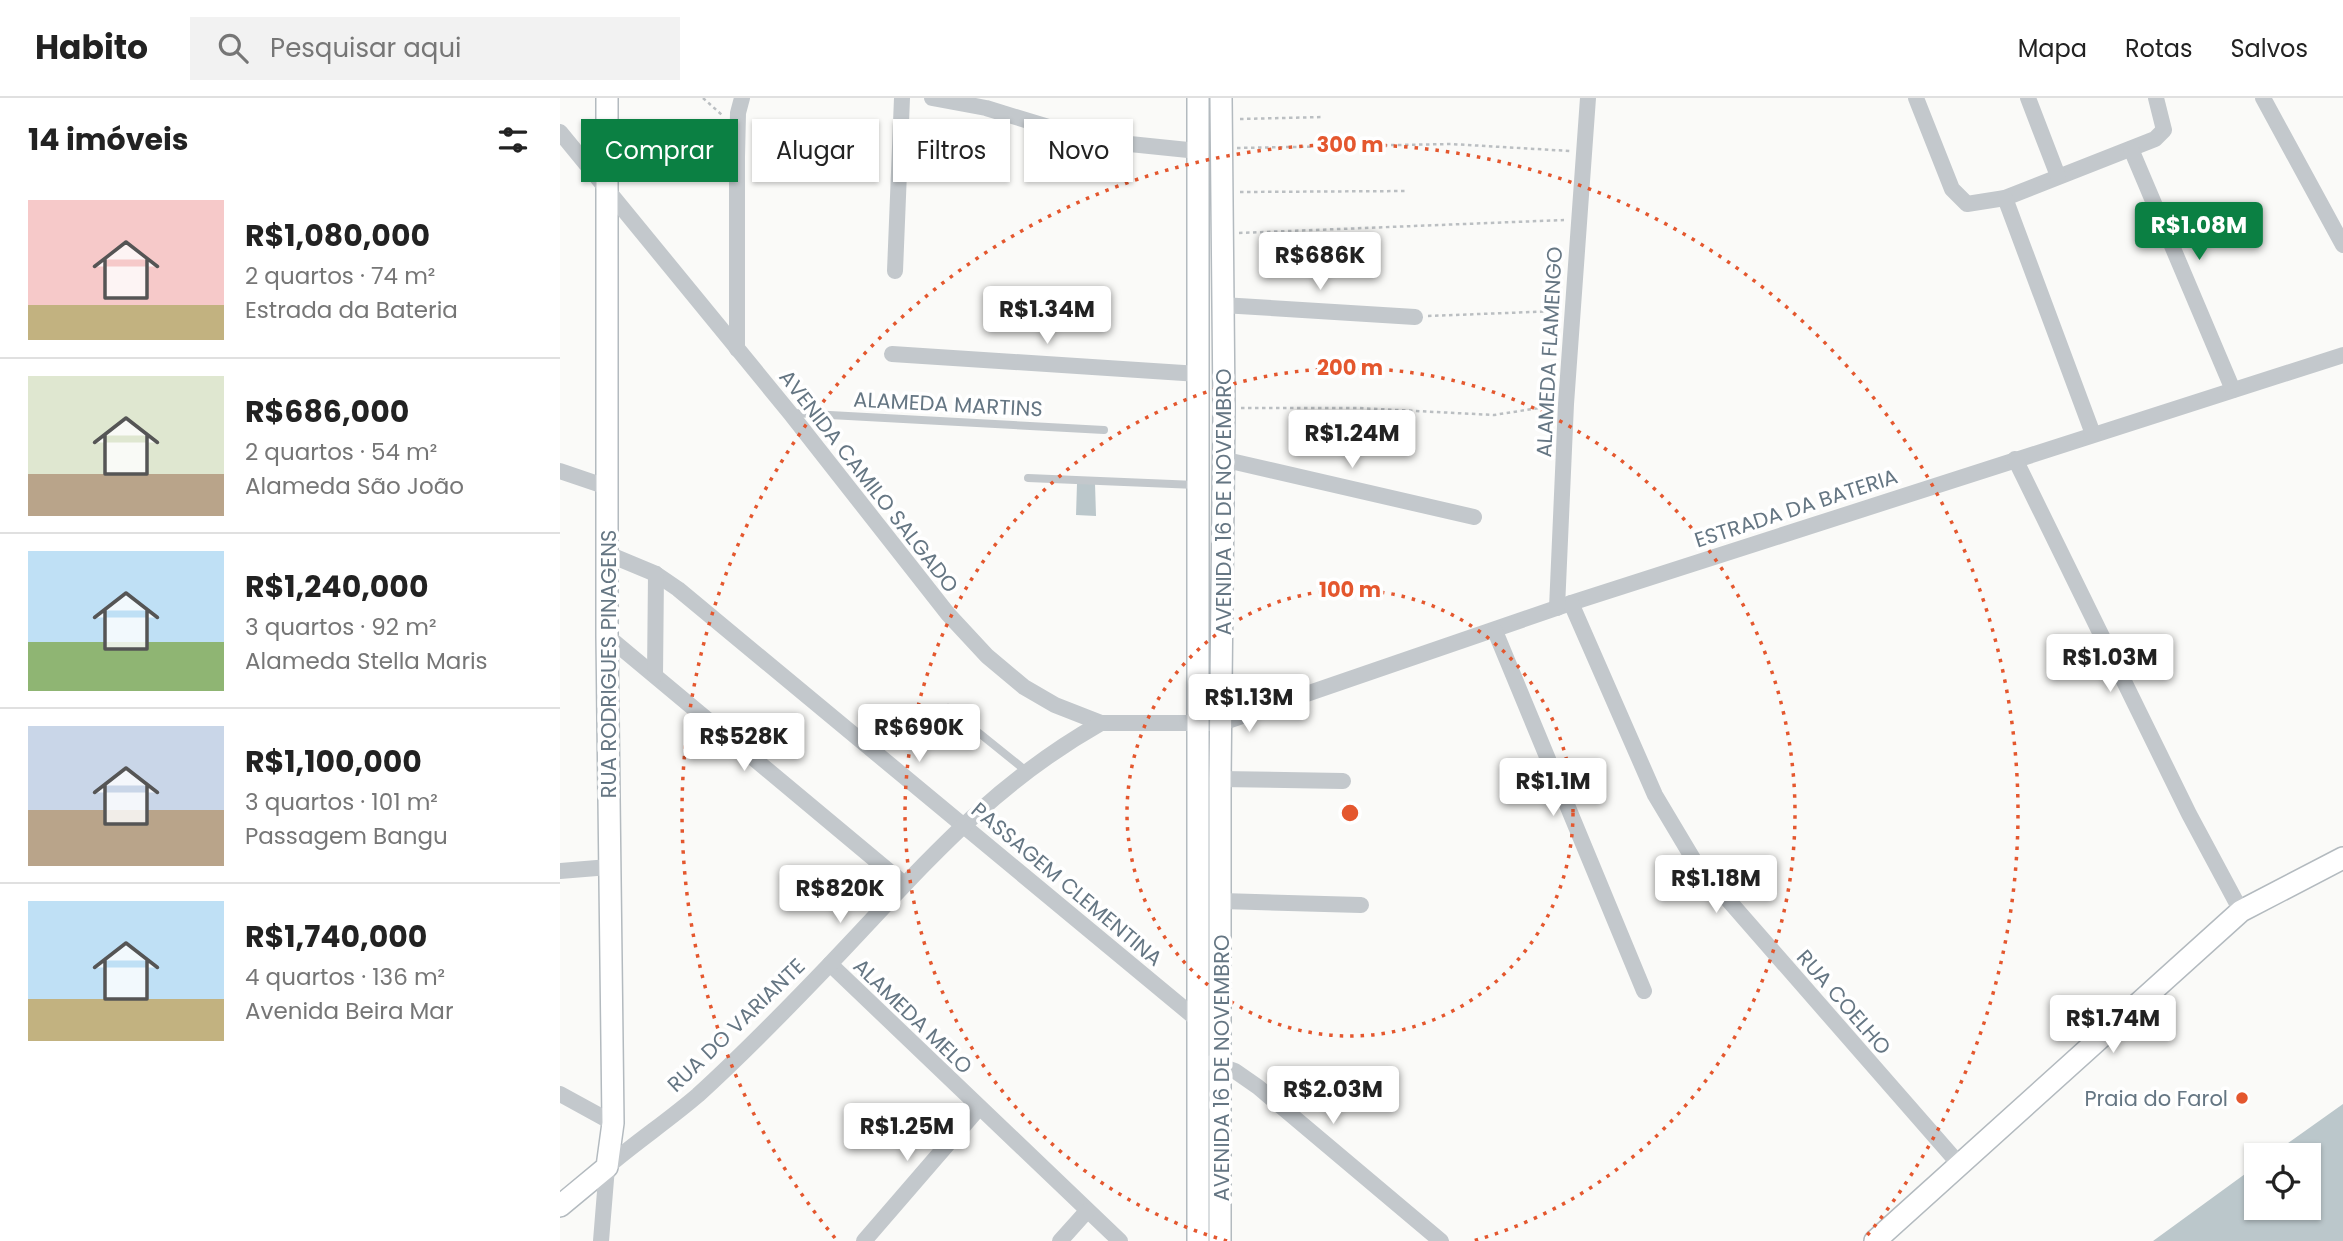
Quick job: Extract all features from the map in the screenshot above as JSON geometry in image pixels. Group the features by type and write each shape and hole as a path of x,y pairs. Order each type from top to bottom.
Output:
{"main road":[{"name":"RUA RODRIGUES PINAGENS","path":"607,98 607,636 613,1123 607,1167"},
{"name":"AVENIDA 16 DE NOVEMBRO","path":"1198,98 1199,1021 1210,1062 1220,1241"},
{"name":"AVENIDA 16 DE NOVEMBRO","path":"1198,1241 1222,901 1220,779 1224,408 1221,98"},
{"path":"1875,1241 2241,911 2343,858"},
{"path":"560,1206 607,1167"}],"street":[{"path":"738,124 742,98"},
{"path":"895,271 902,98"},
{"path":"932,98 986,108 1091,140 1198,151"},
{"name":"ALAMEDA FLAMENGO","path":"1564,605 1566,404 1588,98"},
{"path":"1916,98 1952,188 1959,199 1976,205 2005,198 2155,139 2164,131 2155,98"},
{"path":"2028,98 2058,176"},
{"path":"2263,98 2337,217 2343,245"},
{"name":"AVENIDA CAMILO SALGADO","path":"560,132 790,413 930,593 987,656 1024,687 1055,705 1101,723 1222,723"},
{"path":"2131,149 2233,390"},
{"path":"737,182 737,349"},
{"path":"2005,198 2093,434"},
{"path":"1222,305 1415,317"},
{"path":"892,354 1199,374"},
{"name":"ESTRADA DA BATERIA","path":"1222,723 1564,605 2343,355"},
{"path":"1222,459 1474,517"},
{"path":"2015,459 2241,911"},
{"path":"560,471 607,486"},
{"name":"PASSAGEM CLEMENTINA","path":"608,554 656,574 807,693 1199,1021"},
{"path":"655,675 656,574"},
{"name":"RUA COELHO","path":"1564,605 1655,795 1695,862 1959,1164"},
{"path":"1495,631 1644,992"},
{"path":"607,636 903,883"},
{"path":"1200,693 1222,695 1266,709"},
{"name":"RUA DO VARIANTE","path":"607,1167 697,1096 830,964 903,883 962,824 1025,770 1101,723"},
{"path":"1220,779 1343,781"},
{"path":"560,870 609,867"},
{"path":"1222,901 1361,905"},
{"name":"ALAMEDA MELO","path":"830,964 978,1109 1120,1241"},
{"path":"1210,1062 1258,1087 1441,1241"},
{"path":"560,1094 613,1123"},
{"path":"864,1241 978,1109"},
{"path":"601,1241 607,1167"},
{"path":"1060,1241 1087,1211"}],"lane":[{"name":"ALAMEDA MARTINS","path":"790,413 1104,430"},
{"path":"1028,478 1199,485"},
{"path":"948,708 1025,770"}],"path":[{"path":"703,98 725,119"},
{"path":"1220,120 1324,117"},
{"path":"1220,148 1451,144 1584,152"},
{"path":"1220,192 1408,191"},
{"path":"1221,233 1578,220"},
{"path":"1415,317 1572,311"},
{"path":"1224,408 1359,408 1494,415 1566,404"}],"shaded area":[{"path":"1077,483 1095,484 1096,516 1076,515"},
{"path":"2343,1104 2343,1241 2153,1241 2244,1175 2244,1220 2321,1220 2321,1143 2288,1143"}],"place":[{"name":"Praia do Farol","path":"2242,1098"}]}
